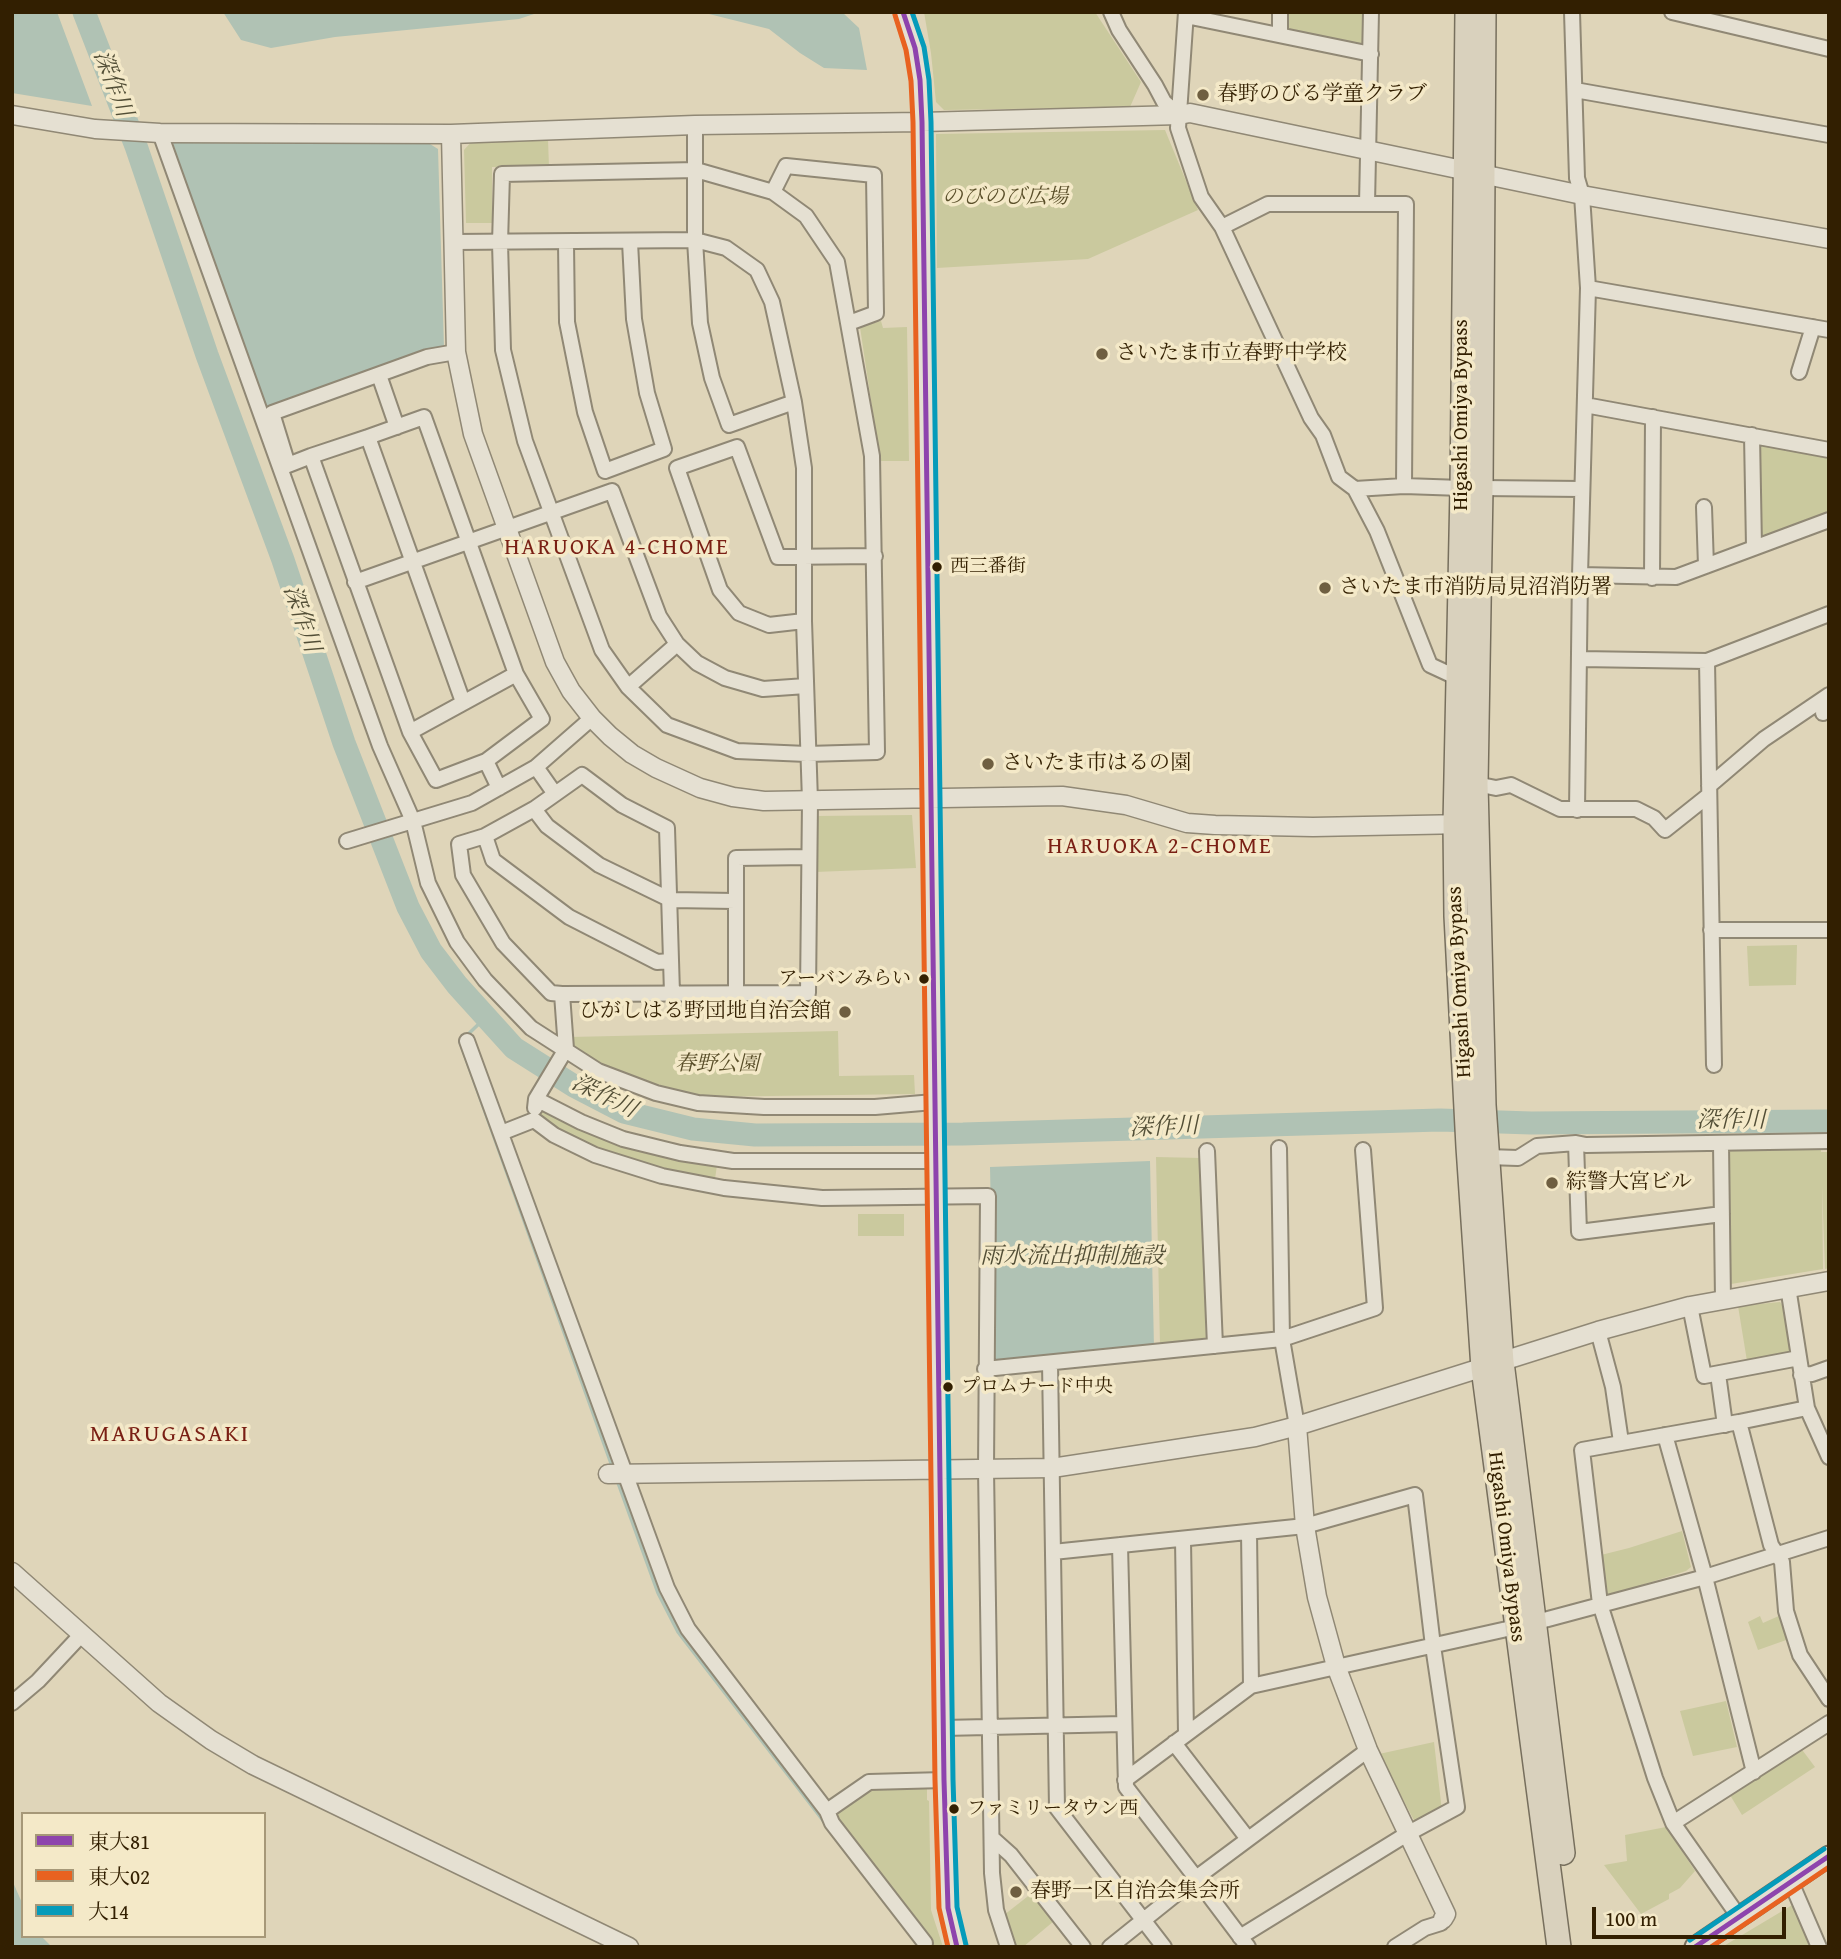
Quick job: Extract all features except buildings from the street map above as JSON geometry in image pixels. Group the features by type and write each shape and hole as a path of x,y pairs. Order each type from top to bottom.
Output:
{"highway":[{"name":"Higashi Omiya Bypass","path":"1466,824 1476,784 1472,488 1473,171 1467,12"},
{"name":"Higashi Omiya Bypass","path":"1473,171 1484,12"},
{"name":"Higashi Omiya Bypass","path":"1472,488 1458,678 1466,824 1475,1105 1493,1365 1525,1625 1559,1947"},
{"name":"Higashi Omiya Bypass","path":"1525,1625 1575,1947"}],"main road":[{"path":"1695,1947 1829,1856"}],"street":[{"path":"903,12 915,48 922,122 943,1728 948,1908 957,1947"},
{"path":"1111,12 1164,102 1179,115"},
{"path":"1280,12 1280,34"},
{"path":"1367,204 1371,12"},
{"path":"1572,12 1577,178 1582,195 1588,288 1577,810"},
{"path":"1672,12 1829,49"},
{"path":"1371,54 1186,14 1178,128 1201,197 1222,227 1311,418 1323,435 1339,477 1355,489 1377,531 1430,665 1458,678"},
{"path":"1575,90 1829,135"},
{"path":"12,115 95,129 160,134 451,134 1190,113 1582,195 1829,239"},
{"path":"695,125 695,240 700,323 712,378 729,425 794,402"},
{"path":"160,134 380,746 413,821 428,883 457,942 485,980 531,1028 598,1071 656,1093 698,1103 764,1107 934,1105"},
{"path":"451,134 456,352 473,434 555,662 571,691 593,718 632,754 700,788 744,798 810,801 1062,796 1126,805 1187,823 1215,825 1312,827 1466,824"},
{"path":"773,192 786,166 874,175 876,313 849,323"},
{"path":"696,170 773,192 806,216 836,262 872,456 877,752 807,754 737,751 667,725 628,687 602,650 525,441 503,350 500,243 502,174 696,170"},
{"path":"1222,227 1268,204 1405,204 1404,486"},
{"path":"454,242 695,240 726,248 757,270 772,302 794,402 804,468 804,621 810,801 808,993 736,992 672,993 562,994 551,993 503,943 463,874 459,844 485,836 534,809 582,775 622,805 667,828 672,993"},
{"path":"566,243 567,322 585,412 605,471 664,449 647,393 634,319 630,242"},
{"path":"1588,288 1829,330"},
{"path":"1799,372 1813,327"},
{"path":"311,456 410,732 436,780 486,761 542,719 516,674 424,417 311,456 288,465 272,413 427,357 456,352"},
{"path":"379,375 397,427"},
{"path":"1585,405 1829,450"},
{"path":"1652,578 1653,417"},
{"path":"1752,435 1754,547"},
{"path":"368,437 463,702"},
{"path":"804,621 769,625 739,613 720,590 677,468 737,447 778,556 874,556"},
{"path":"1355,489 1404,486 1582,489"},
{"path":"355,582 612,491 659,616 677,644 696,663 725,678 762,689 806,686"},
{"path":"1704,507 1706,566"},
{"path":"1580,575 1676,578 1829,520"},
{"path":"1580,659 1707,661 1829,614"},
{"path":"628,687 677,644"},
{"path":"1707,661 1714,1065"},
{"path":"410,732 516,674"},
{"path":"1476,784 1496,788 1511,785 1560,809 1636,809 1654,818 1665,830 1764,739 1829,695"},
{"path":"347,841 472,803 536,767 593,718"},
{"path":"486,761 499,788"},
{"path":"536,767 555,794"},
{"path":"534,809 547,826 599,865 671,900 734,901"},
{"path":"485,836 493,860 569,918 657,962 671,961"},
{"path":"736,992 736,858 809,857"},
{"path":"1711,930 1829,930"},
{"path":"534,1120 536,1099 566,1049 562,994"},
{"path":"467,1041 617,1474 667,1588 684,1621 925,1943"},
{"path":"536,1099 623,1139 680,1153 733,1161 935,1158"},
{"path":"501,1133 534,1120"},
{"path":"534,1120 554,1135 595,1155 662,1176 699,1183 822,1198 988,1196 985,1369 989,1728 996,1910 1007,1947"},
{"path":"1480,1151 1518,1158 1538,1146 1576,1143 1721,1144 1829,1141"},
{"path":"1576,1143 1580,1232 1721,1214"},
{"path":"1721,1144 1723,1300"},
{"path":"1279,1148 1282,1339 1297,1426 1305,1526 1317,1597 1336,1667 1368,1750 1446,1914 1441,1923 1425,1928 1395,1947"},
{"path":"985,1369 1282,1339 1376,1308 1363,1150"},
{"path":"1207,1151 1215,1346"},
{"path":"617,1474 1052,1468 1255,1437 1598,1331 1690,1306 1829,1281"},
{"path":"1788,1287 1807,1408 1829,1457"},
{"path":"1690,1306 1704,1376 1799,1358"},
{"path":"1598,1331 1614,1387 1621,1443"},
{"path":"1050,1363 1057,1808 1164,1947"},
{"path":"1801,1375 1829,1368"},
{"path":"1718,1374 1771,1545 1782,1562 1786,1611 1800,1655 1829,1699"},
{"path":"1739,1917 1673,1822 1655,1778 1600,1604 1582,1450 1807,1408"},
{"path":"1665,1435 1705,1577 1754,1772"},
{"path":"1053,1552 1120,1545 1183,1540 1305,1526 1415,1495 1433,1646 1457,1807 1407,1834 1244,1942 1126,1787 1120,1545"},
{"path":"1249,1532 1251,1686"},
{"path":"1125,1780 1251,1686 1525,1625 1705,1577 1829,1538"},
{"path":"1183,1540 1180,1739 1248,1839"},
{"path":"12,1572 178,1718 253,1765 629,1947"},
{"path":"12,1703 38,1681 82,1634"},
{"path":"1673,1822 1829,1723"},
{"path":"943,1728 1123,1724"},
{"path":"1110,1947 1196,1878 1360,1753 1368,1750"},
{"path":"827,1811 869,1782 944,1780"},
{"path":"992,1838 1011,1855 1083,1947"},
{"path":"1791,1882 1819,1947"}],"green space":[{"path":"924,12 1095,12 1141,82 1130,107 944,110 936,102"},
{"path":"1286,12 1368,12 1368,50 1286,28"},
{"name":"のびのび広場","path":"1165,130 1198,210 1088,259 937,268 936,134"},
{"path":"473,140 548,140 549,167 492,167 492,223 466,223 464,150"},
{"path":"881,321 883,328 907,327 909,461 880,461 860,327"},
{"path":"1760,442 1823,454 1827,459 1828,510 1761,539 1757,536 1756,445"},
{"path":"912,815 916,868 815,872 816,816"},
{"path":"1797,945 1796,985 1749,986 1747,946"},
{"name":"春野公園","path":"838,1031 839,1076 914,1075 915,1094 697,1097 639,1081 603,1065 571,1046 570,1037"},
{"path":"540,1106 717,1165 715,1179 666,1170 592,1147 540,1118"},
{"path":"1821,1147 1821,1152 1829,1152 1829,1268 1825,1269 1822,1185 1823,1269 1731,1284 1726,1281 1727,1148"},
{"path":"1156,1157 1201,1158 1206,1339 1160,1345"},
{"path":"858,1214 904,1214 904,1236 858,1236"},
{"path":"1780,1302 1785,1308 1790,1350 1787,1353 1747,1361 1738,1306"},
{"path":"1682,1531 1691,1567 1686,1571 1604,1597 1597,1556"},
{"path":"1781,1615 1789,1639 1758,1650 1748,1622 1760,1616 1763,1623"},
{"path":"1726,1701 1737,1747 1693,1756 1680,1711"},
{"path":"1434,1742 1442,1811 1417,1826 1379,1754"},
{"path":"1800,1747 1815,1767 1742,1815 1730,1795"},
{"path":"900,1786 927,1789 931,1910 943,1947 934,1947 836,1820 835,1811 868,1787 899,1789"},
{"path":"1666,1827 1695,1871 1680,1888 1669,1894 1669,1899 1641,1914 1604,1865 1627,1861 1625,1835"},
{"path":"1032,1893 1054,1921 1023,1947 1015,1947 1004,1915"},
{"path":"1794,1904 1809,1947 1722,1947"}],"water":[{"path":"12,12 57,12 92,106 12,93"},
{"path":"223,12 540,12 519,19 335,37 271,48 241,40"},
{"path":"701,12 842,12 859,28 867,70 824,68 769,29"},
{"path":"173,143 430,144 438,149 444,347 267,409"},
{"name":"雨水流出抑制施設","path":"1150,1161 1154,1348 994,1360 990,1167"},
{"path":"12,1880 21,1900 21,1938 43,1938 52,1947 15,1947 12,1944"}],"waterway":[{"name":"深作川","path":"84,12 136,146 207,355 283,560 344,743 408,907 431,951 457,985 514,1048 574,1086 624,1112 693,1129 755,1135 963,1134 1440,1120 1531,1123 1829,1121"},
{"path":"486,1017 460,1042 613,1469"},
{"path":"617,1480 658,1593 678,1632 825,1823"}],"transit line":[{"name":"東大81","path":"903,12 915,48 922,122 944,1780 948,1908 957,1947"},
{"name":"大14","path":"912,12 924,47 931,122 953,1780 957,1907 966,1945"},
{"name":"東大02","path":"895,15 906,50 913,122 935,1780 939,1908 948,1947"},
{"name":"大14","path":"1690,1940 1824,1849"},
{"name":"東大81","path":"1695,1947 1829,1856"},
{"name":"東大02","path":"1711,1947 1829,1867"}],"place":[{"name":"春野のびる学童クラブ","path":"1203,95"},
{"name":"さいたま市立春野中学校","path":"1102,354"},
{"name":"西三番街","path":"937,567"},
{"name":"さいたま市消防局見沼消防署","path":"1325,588"},
{"name":"さいたま市はるの園","path":"988,764"},
{"name":"アーバンみらい","path":"924,979"},
{"name":"ひがしはる野団地自治会館","path":"845,1012"},
{"name":"綜警大宮ビル","path":"1552,1183"},
{"name":"プロムナード中央","path":"948,1387"},
{"name":"ファミリータウン西","path":"954,1809"},
{"name":"春野一区自治会集会所","path":"1016,1892"}],"district":[{"name":"HARUOKA 4-CHOME","path":"617,548"},
{"name":"HARUOKA 2-CHOME","path":"1160,847"},
{"name":"MARUGASAKI","path":"170,1435"}]}
